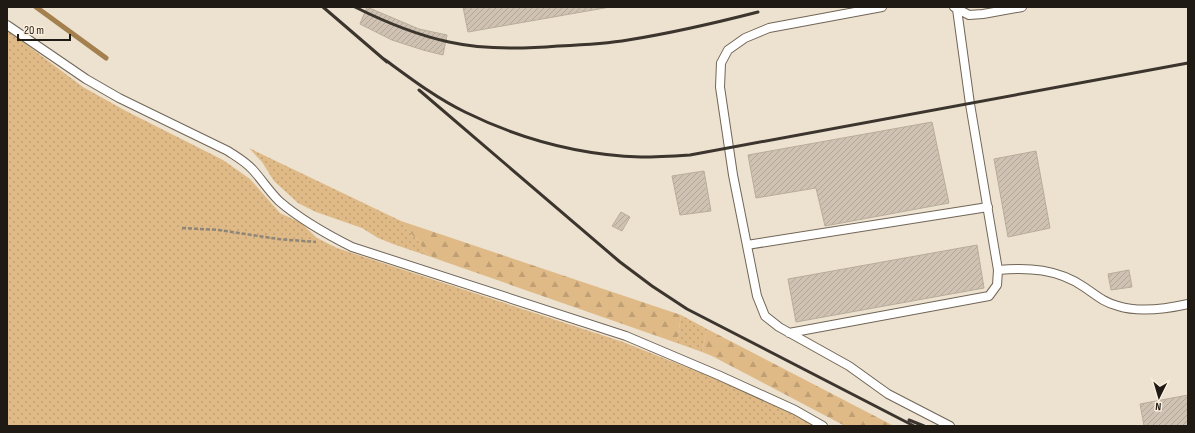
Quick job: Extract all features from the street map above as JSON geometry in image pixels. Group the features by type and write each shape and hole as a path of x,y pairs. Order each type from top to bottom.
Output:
{"lane":[{"path":"882,7 769,28 745,38 728,50 721,63 720,87 733,174 757,296 765,316 789,333 849,366 888,394 950,426"},
{"path":"955,8 968,15 983,14 1022,7"},
{"path":"789,333 989,296 997,285 998,270 955,8"},
{"path":"7,24 93,83 119,98 228,151 242,160 253,170 268,189 294,213 322,232 345,244 626,336 795,410 823,426"},
{"path":"747,245 988,207"},
{"path":"998,270 1018,268 1041,270 1066,276 1098,298 1119,307 1140,310 1170,308 1188,304"}],"path":[{"path":"182,228 219,230 278,239 321,243"}],"green space":[{"path":"7,30 83,87 126,111 223,160 250,179 280,213 301,223 317,238 337,248 623,342 711,377 795,415 814,426 7,426"},
{"path":"249,148 401,221 405,228 419,241 424,251 434,258 378,238 362,228 316,212 298,203 274,181 262,162"},
{"path":"401,221 681,315 677,343 434,258 424,251 419,241 405,228"},
{"path":"681,315 707,329 702,352 677,343"},
{"path":"707,329 894,426 845,426 702,352"}],"building":[{"path":"367,7 419,29 447,35 443,55 392,40 360,24"},
{"path":"463,7 610,7 468,32"},
{"path":"932,122 949,203 825,226 816,188 756,198 748,155"},
{"path":"1036,151 1050,228 1008,237 994,159"},
{"path":"704,171 711,211 680,215 672,176"},
{"path":"621,212 630,217 622,231 612,226"},
{"path":"977,245 984,288 796,322 788,279"},
{"path":"1129,270 1132,287 1111,290 1108,274"},
{"path":"1188,395 1188,426 1144,426 1140,404"}],"waterway":[{"path":"36,7 106,58"}],"railway":[{"path":"323,7 387,62"},
{"path":"355,7 401,28 425,36 463,45 504,48 584,45 619,41 677,31 758,12"},
{"path":"384,59 444,100 486,122 529,138 573,149 618,156 641,157 690,155 1188,63"},
{"path":"419,90 620,262 652,286 687,309 914,426"},
{"path":"909,420 924,426"}]}
